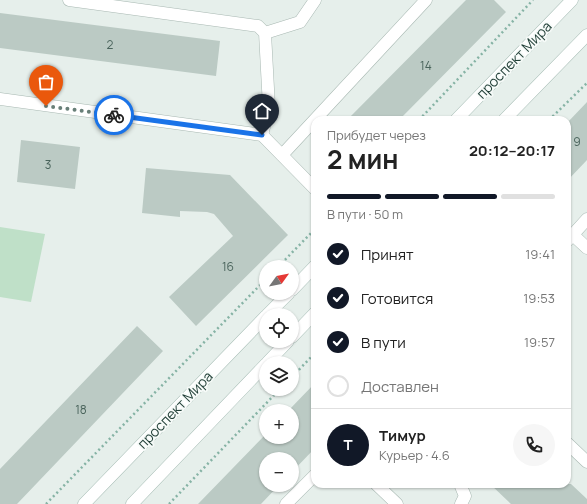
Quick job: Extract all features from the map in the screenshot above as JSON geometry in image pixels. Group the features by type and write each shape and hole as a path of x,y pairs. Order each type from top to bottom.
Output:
{"main road":[{"path":"69,0 258,26 265,33 269,107 262,135"},
{"path":"265,33 300,22 315,0"},
{"path":"318,116 426,0"},
{"name":"проспект Мира","path":"460,116 572,0"},
{"path":"508,116 587,35"},
{"path":"0,99 262,135 311,185"},
{"path":"282,155 311,124"},
{"path":"571,237 587,219"},
{"path":"571,239 587,248"},
{"path":"299,283 311,270"},
{"name":"проспект Мира","path":"275,308 282,300"},
{"path":"299,330 311,317"},
{"name":"проспект Мира","path":"84,504 259,324"},
{"path":"274,356 282,348"},
{"path":"132,504 259,372"},
{"path":"571,447 587,462"},
{"path":"286,504 311,479"},
{"path":"380,488 397,504"},
{"path":"461,504 465,496 462,488"}],"path":[{"path":"423,116 533,0"},
{"path":"553,116 587,83"},
{"path":"285,260 311,233"},
{"path":"46,504 259,286"},
{"path":"299,370 311,357"},
{"path":"169,504 273,396"}],"green space":[{"path":"0,227 45,234 31,302 0,297"}],"building":[{"path":"466,0 494,0 506,12 403,116 351,116"},
{"path":"0,13 220,41 216,76 0,48"},
{"path":"587,102 587,160 571,177 571,119"},
{"path":"21,140 80,147 75,189 17,182"},
{"path":"146,168 230,175 288,235 263,260 259,260 259,264 196,326 169,297 233,236 214,214 207,212 180,211 180,217 142,213"},
{"path":"137,326 163,351 17,504 0,504 0,469"},
{"path":"311,387 311,452 299,465 299,452 259,452 259,492 272,492 261,504 198,504 259,441 259,444 299,444 299,404 295,404"},
{"path":"571,484 587,499 587,504 511,504 494,488 571,488"}],"way so far":[{"path":"46,106 114,115"}],"route":[{"path":"114,115 262,135"}]}
